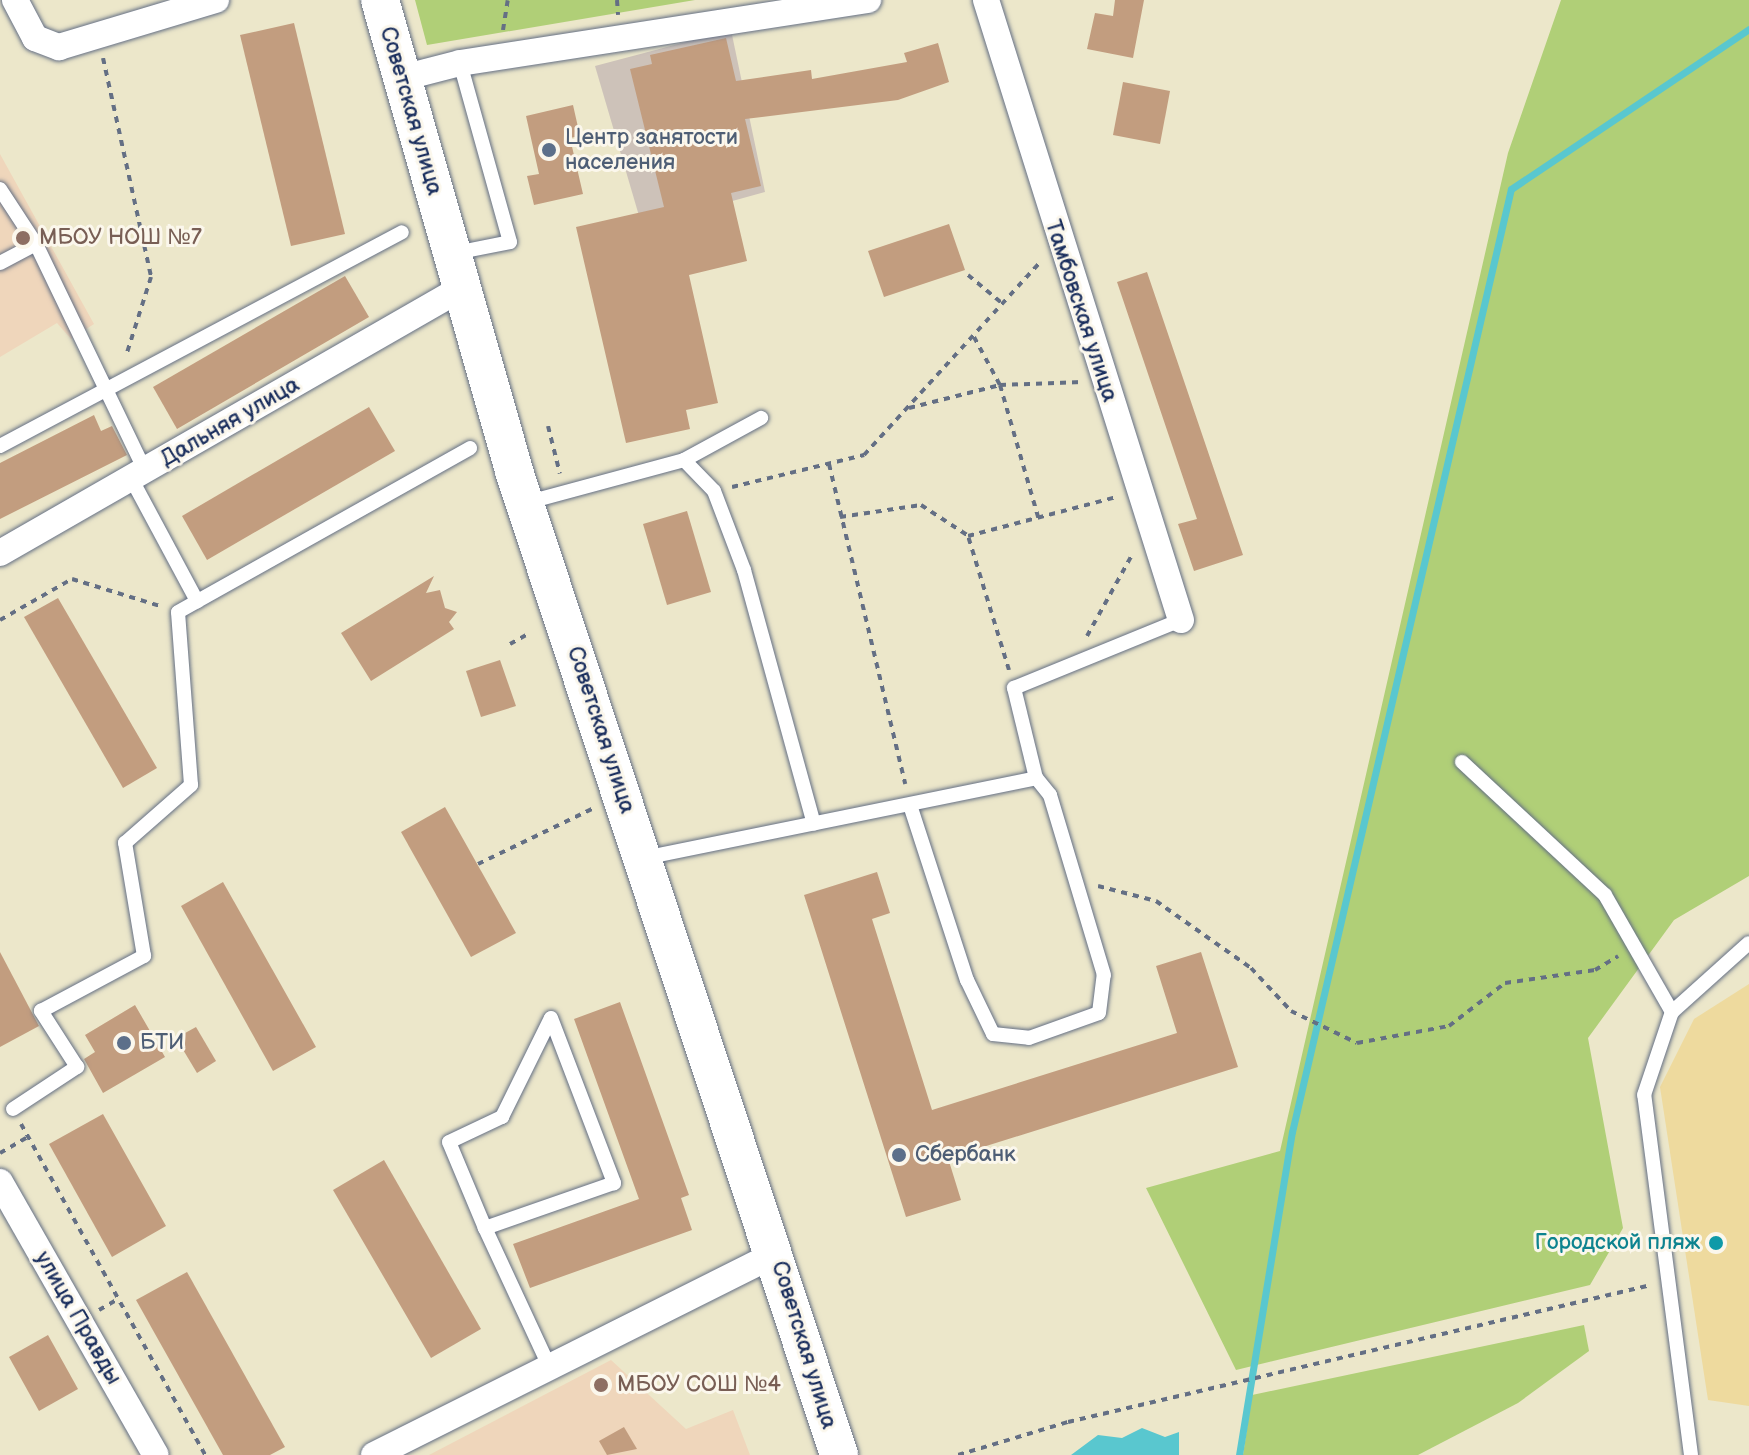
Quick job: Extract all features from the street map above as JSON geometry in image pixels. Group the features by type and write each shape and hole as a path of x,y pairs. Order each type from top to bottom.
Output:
{"main road":[{"name":"Советская улица","path":"380,0 525,504 776,1254 839,1455"}],"street":[{"path":"15,0 35,38 59,47 99,39 216,0"},
{"path":"402,78 460,63 868,0"},
{"name":"Тамбовская улица","path":"986,0 1057,242 1181,620"},
{"name":"Дальняя улица","path":"0,553 138,474 456,272"},
{"name":"улица Правды","path":"0,1182 156,1455"},
{"path":"374,1455 776,1254"}],"lane":[{"path":"456,272 510,242 460,63"},
{"path":"0,189 36,244 107,393 138,474 197,601"},
{"path":"0,446 131,381 402,232"},
{"path":"0,263 36,244"},
{"path":"525,504 684,460 761,418"},
{"path":"13,1109 77,1067 41,1011 144,956 125,843 191,785 178,612 470,448"},
{"path":"684,460 714,491 744,570 814,824"},
{"path":"910,805 967,980 993,1034 1029,1038 1099,1013 1104,975 1050,795 1036,778 1014,688 1075,660 1181,620"},
{"path":"1462,762 1605,895 1631,947 1672,1012"},
{"path":"644,858 1036,778"},
{"path":"1691,1455 1644,1095 1672,1012 1749,943"},
{"path":"485,1228 614,1183 551,1018 502,1117 449,1142 485,1228 549,1366"}],"path":[{"path":"99,39 151,277 123,364 131,381"},
{"path":"714,491 864,455 1057,242"},
{"path":"968,275 1004,304"},
{"path":"974,337 1000,385 1039,520"},
{"path":"906,409 1000,385 1104,381"},
{"path":"548,426 561,477 573,474"},
{"path":"829,464 910,805"},
{"path":"968,536 1039,520 1138,491"},
{"path":"840,517 921,505 968,536 1014,688"},
{"path":"1075,660 1148,525"},
{"path":"0,620 72,579 178,612"},
{"path":"510,644 528,634"},
{"path":"478,864 622,796"},
{"path":"1076,880 1156,901 1251,968 1291,1011 1325,1023 1357,1043 1449,1026 1505,983 1595,970 1631,947"},
{"path":"13,1109 205,1455"},
{"path":"0,1153 28,1137"},
{"path":"958,1455 1669,1281"}],"shaded area":[{"path":"731,30 765,192 642,226 595,66"},
{"name":"МБОУ НОШ №7","path":"0,154 94,324 71,339 57,323 0,357"},
{"name":"МБОУ СОШ №4","path":"611,1360 686,1429 733,1410 750,1455 429,1455"}],"green space":[{"path":"415,0 695,0 427,45"},
{"path":"1561,0 1749,0 1749,876 1674,920 1588,1038 1623,1228 1590,1285 1236,1370 1146,1188 1280,1151 1508,153"},
{"path":"1584,1325 1589,1351 1518,1403 1418,1455 1243,1455 1252,1395"}],"sand":[{"name":"Городской пляж","path":"1749,984 1749,1406 1708,1400 1660,1087 1694,1019"}],"water":[{"path":"1142,1428 1165,1437 1179,1432 1179,1455 1071,1455 1098,1435 1122,1438"}],"building":[{"path":"1115,0 1144,0 1133,58 1087,49 1095,13 1113,16"},
{"path":"294,23 345,234 291,246 240,35"},
{"path":"726,38 736,81 811,70 812,79 907,62 904,53 938,43 949,82 898,100 745,119 761,186 731,193 747,261 689,275 718,403 686,410 690,429 626,443 576,227 664,207 630,69 652,64 650,55"},
{"path":"1123,82 1170,91 1160,144 1113,135"},
{"name":"Центр занятости населения","path":"573,105 580,136 570,138 583,194 534,205 527,176 539,174 526,116"},
{"path":"949,224 965,270 884,297 868,251"},
{"path":"1147,272 1243,555 1194,571 1178,524 1197,519 1117,282"},
{"path":"345,276 369,317 177,429 153,387"},
{"path":"369,407 395,451 207,560 182,516"},
{"path":"94,415 101,431 112,426 127,455 0,519 0,463"},
{"path":"687,511 711,592 667,605 643,524"},
{"path":"434,576 426,593 440,590 445,608 457,612 449,622 454,629 371,681 341,633"},
{"path":"58,598 157,768 123,788 24,617"},
{"path":"500,660 516,706 481,717 466,671"},
{"path":"445,807 516,933 471,957 401,832"},
{"path":"877,872 890,913 872,919 932,1110 1177,1033 1156,966 1201,952 1238,1067 948,1158 961,1200 906,1217 804,895"},
{"path":"223,882 316,1047 273,1071 181,906"},
{"path":"0,952 39,1026 0,1047"},
{"path":"620,1002 689,1195 681,1198 692,1230 530,1288 513,1244 639,1199 574,1019"},
{"name":"БТИ","path":"135,1005 165,1057 103,1093 84,1059 95,1052 85,1035"},
{"path":"196,1027 216,1061 197,1073 176,1038"},
{"path":"103,1114 166,1226 112,1257 49,1144"},
{"path":"384,1160 481,1329 431,1358 333,1190"},
{"path":"187,1272 285,1447 270,1455 223,1455 136,1300"},
{"path":"48,1335 78,1389 39,1411 9,1357"},
{"path":"624,1427 637,1449 607,1455 599,1441"}],"waterway":[{"path":"1239,1455 1292,1132 1511,189 1749,29"}],"place":[{"name":"Центр занятости населения","path":"549,150"},
{"name":"МБОУ НОШ №7","path":"23,238"},
{"name":"БТИ","path":"124,1043"},
{"name":"Сбербанк","path":"899,1155"},
{"name":"Городской пляж","path":"1716,1243"},
{"name":"МБОУ СОШ №4","path":"601,1385"}]}
